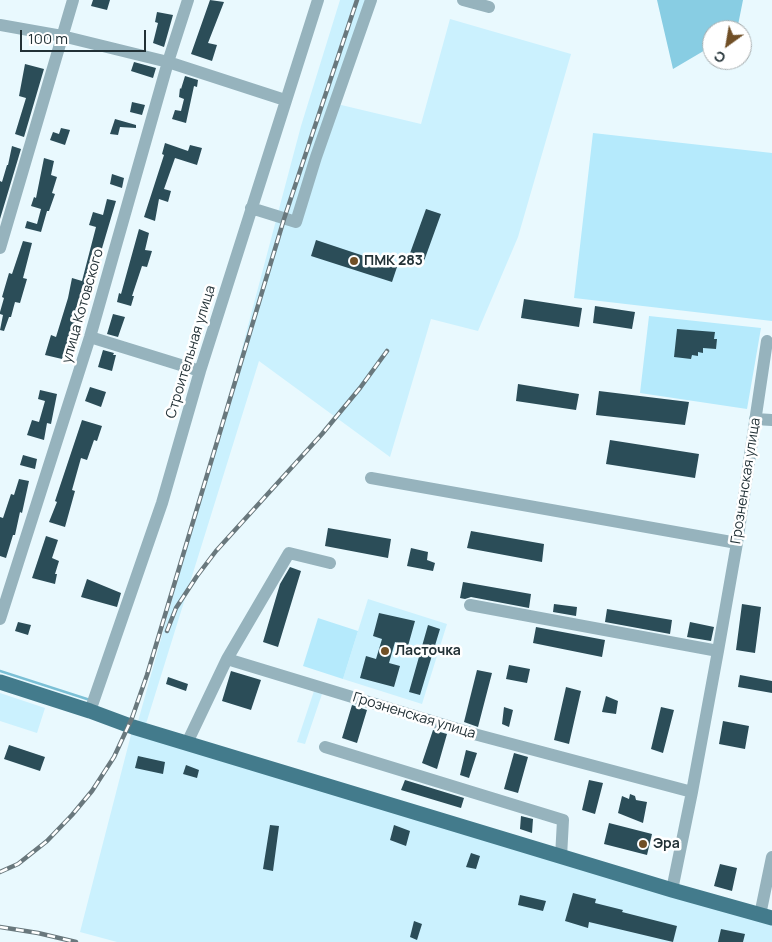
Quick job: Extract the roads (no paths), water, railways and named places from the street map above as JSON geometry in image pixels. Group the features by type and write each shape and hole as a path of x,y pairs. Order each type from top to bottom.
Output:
{"main road":[{"path":"0,682 133,727 561,857 766,916"}],"street":[{"path":"0,248 73,0"},
{"name":"улица Котовского","path":"0,619 90,337 168,62 188,0"},
{"name":"Строительная улица","path":"90,711 162,503 200,371 318,0"},
{"path":"251,208 296,222 316,157 371,0"},
{"path":"463,0 489,7"},
{"path":"0,24 62,36 168,62 285,100"},
{"path":"90,337 200,371"},
{"name":"Грозненская улица","path":"672,890 718,651 767,341"},
{"path":"755,419 772,420"},
{"path":"371,478 736,543"},
{"path":"187,743 227,659 289,553 330,564"},
{"path":"470,605 718,651"},
{"name":"Грозненская улица","path":"227,659 474,734 692,792"},
{"path":"325,747 563,820 561,857"},
{"path":"766,916 772,857"}],"waterway":[{"path":"0,671 90,700"}],"railway":[{"path":"0,872 18,864 47,841 72,815 92,791 114,757 132,718 147,675 284,219 357,0"},
{"path":"167,631 176,608 216,551 322,434 360,388 387,351"},
{"path":"0,927 76,942"}],"place":[{"name":"ПМК 283","path":"354,261"},
{"name":"Ласточка","path":"385,651"},
{"name":"Эра","path":"643,844"}]}
